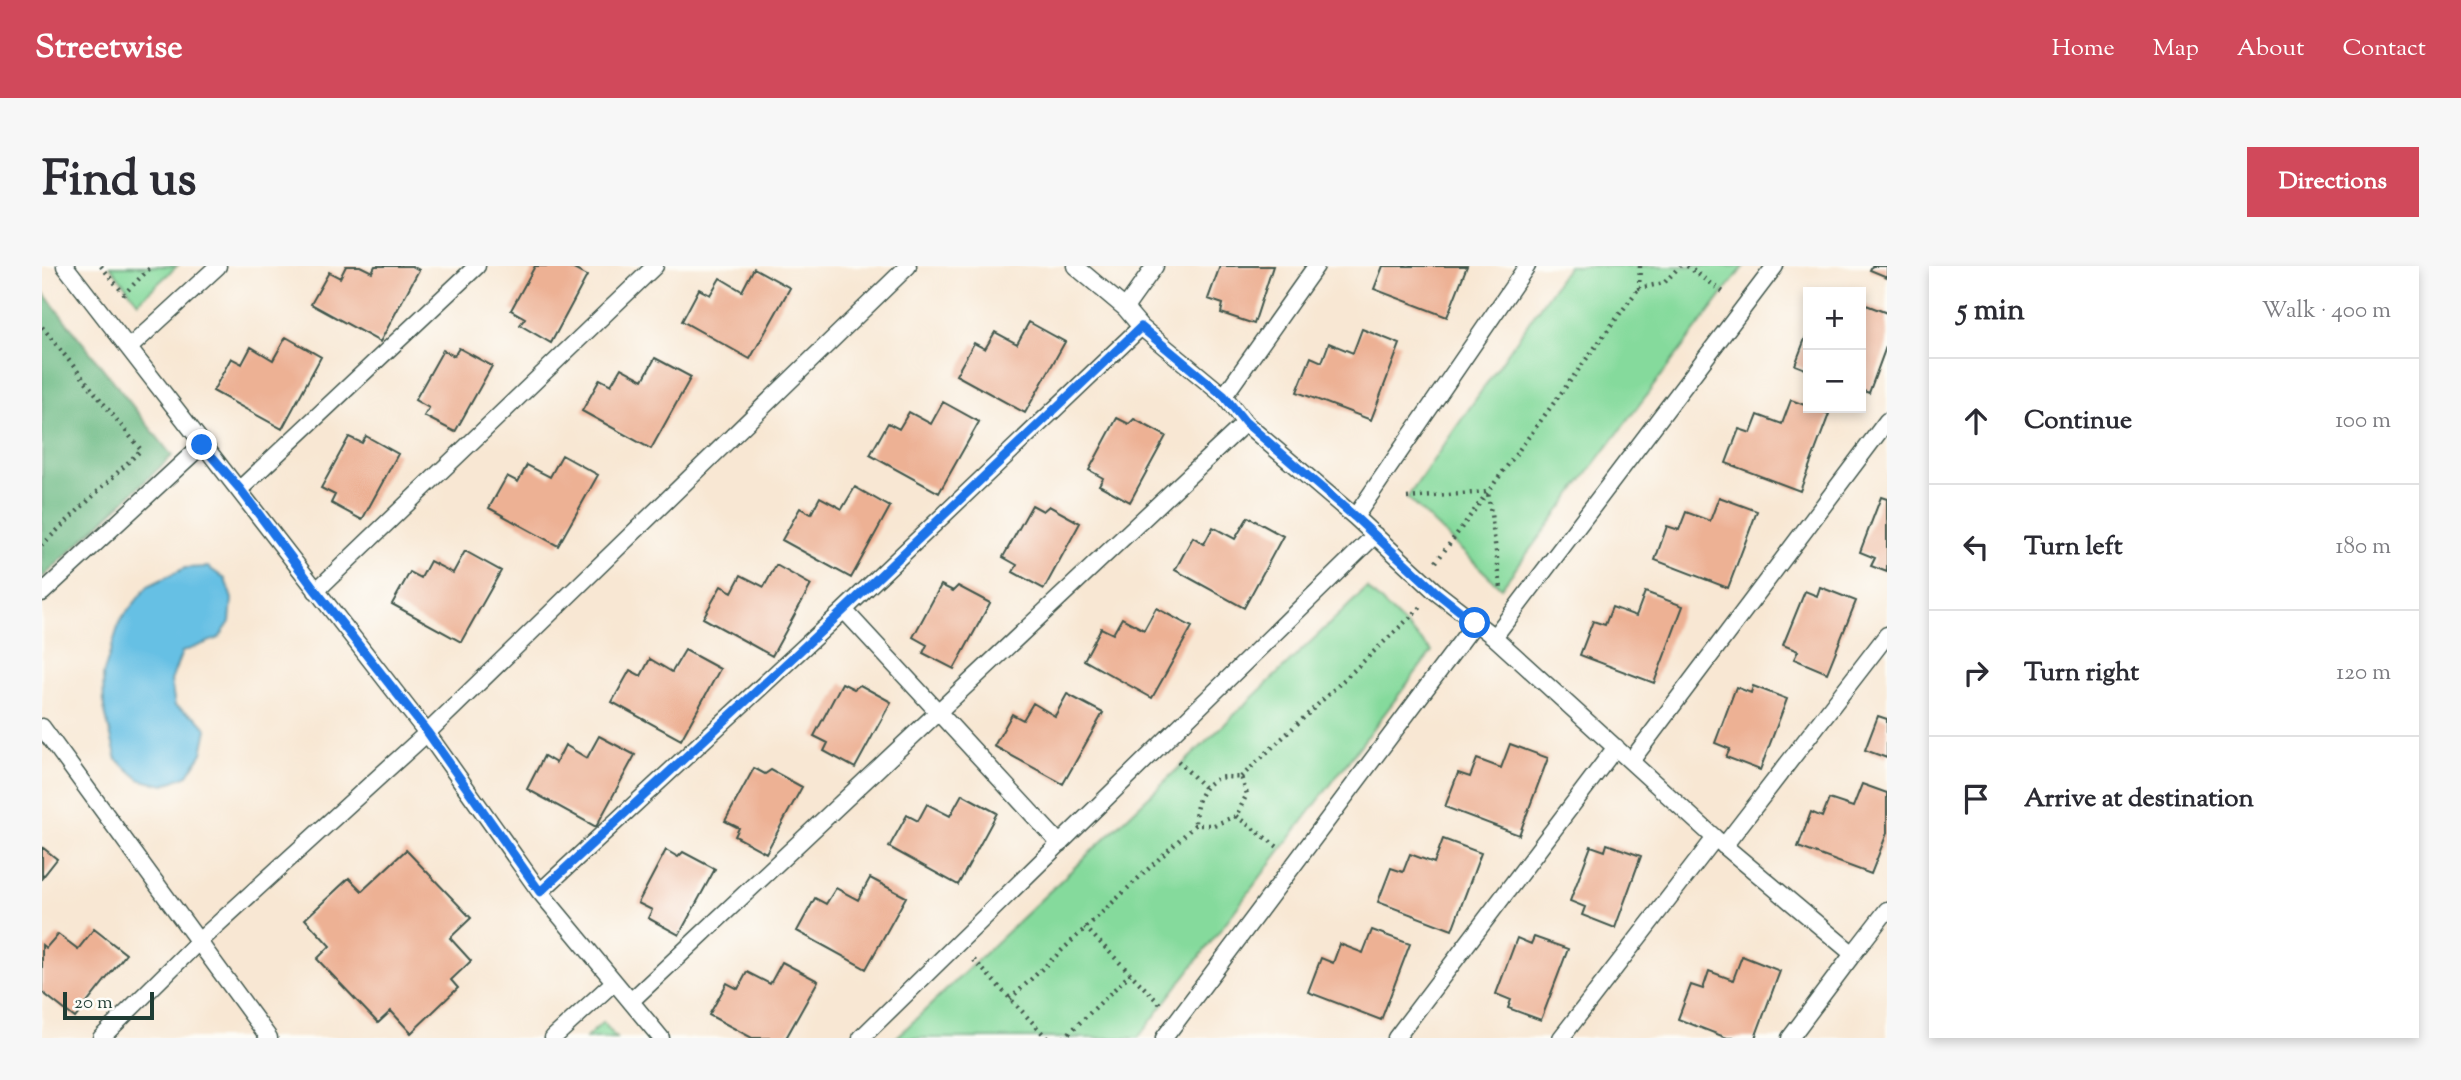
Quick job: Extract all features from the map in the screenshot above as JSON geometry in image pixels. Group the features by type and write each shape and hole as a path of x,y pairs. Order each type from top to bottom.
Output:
{"lane":[{"path":"65,266 428,733 540,892 661,1038"},
{"path":"129,348 218,266"},
{"path":"240,489 477,266"},
{"path":"316,591 655,266"},
{"path":"101,1038 198,942 428,733 908,266"},
{"path":"1075,266 1125,308 1141,327 1224,396 1245,422 1355,517 1436,592 1494,637 1719,842 1853,954"},
{"path":"1125,308 1155,266"},
{"path":"1224,396 1316,266"},
{"path":"1355,517 1527,266"},
{"path":"1494,637 1775,266"},
{"path":"540,892 844,610 1141,327"},
{"path":"1631,761 1887,421"},
{"path":"631,1001 1245,422"},
{"path":"42,593 202,445"},
{"path":"861,1038 1375,535"},
{"path":"844,610 1060,844"},
{"path":"1164,1038 1475,623"},
{"path":"1562,1038 1887,635"},
{"path":"42,727 270,1038"},
{"path":"1396,1038 1616,747"},
{"path":"1790,1038 1887,909"},
{"path":"553,1038 614,982"}],"path":[{"path":"101,266 124,294 152,266"},
{"path":"1423,580 1639,288 1640,266"},
{"path":"1639,288 1664,282 1680,266"},
{"path":"1687,266 1744,307"},
{"path":"42,327 141,450 42,545"},
{"path":"1408,498 1488,492"},
{"path":"1488,492 1502,588"},
{"path":"1195,825 1195,809 1205,787 1219,778 1241,778 1436,592"},
{"path":"1162,744 1205,787"},
{"path":"1010,999 1195,825 1214,825 1237,816 1247,794 1241,778"},
{"path":"1237,816 1297,861"},
{"path":"1085,928 1177,1021"},
{"path":"958,943 1047,1038"},
{"path":"1064,1038 1130,974"}],"green space":[{"path":"110,266 177,266 138,302"},
{"path":"1568,266 1744,266 1501,588 1407,498"},
{"path":"42,291 172,456 42,578"},
{"path":"1367,588 1432,651 1138,1038 896,1038"},
{"path":"603,1022 616,1038 586,1038"}],"water":[{"path":"208,567 225,579 232,599 230,622 219,638 182,652 171,681 175,706 196,717 207,729 202,753 188,775 164,785 141,780 117,760 104,708 103,675 120,621 148,586 185,568"}],"building":[{"path":"346,266 360,266 372,272 375,266 412,266 419,270 380,342 311,304 329,272 340,278"},
{"path":"535,266 568,266 587,276 551,343 520,325 525,318 511,310"},
{"path":"1220,266 1273,266 1254,324 1221,313 1223,304 1208,299"},
{"path":"1383,266 1467,266 1447,317 1374,289"},
{"path":"1872,266 1887,266 1887,277 1870,270"},
{"path":"754,268 790,288 750,359 682,321 699,289 710,295 720,278 742,291"},
{"path":"1866,305 1887,313 1887,344 1869,393 1866,392"},
{"path":"1029,322 1065,342 1025,413 956,375 974,343 985,349 995,332 1017,344"},
{"path":"1362,329 1400,344 1371,420 1297,392 1311,357 1322,362 1329,343 1353,353"},
{"path":"286,337 321,357 282,429 213,391 231,358 242,364 251,347 273,360"},
{"path":"1803,344 1803,368 1795,365"},
{"path":"459,348 492,366 455,432 424,416 429,408 415,400 443,350 454,356"},
{"path":"655,358 691,377 651,449 582,411 600,379 611,385 621,368 643,380"},
{"path":"1791,400 1803,404 1803,413 1829,414 1800,491 1726,463 1739,429 1751,433 1758,415 1782,424"},
{"path":"943,402 979,422 939,493 870,455 888,423 899,429 909,412 931,424"},
{"path":"1117,418 1129,424 1134,419 1166,436 1130,502 1099,485 1103,478 1089,470"},
{"path":"366,436 398,454 362,520 331,503 335,495 321,488 349,437 362,443"},
{"path":"562,455 598,475 558,546 489,508 507,476 518,482 527,465 550,477"},
{"path":"855,487 890,507 851,578 782,540 800,508 811,514 820,497 842,509"},
{"path":"1719,497 1757,511 1728,588 1655,560 1667,526 1679,530 1686,512 1710,521"},
{"path":"1881,497 1887,499 1887,572 1871,566 1875,558 1860,552"},
{"path":"1032,505 1043,511 1049,506 1080,523 1044,589 1013,572 1017,565 1003,557"},
{"path":"1248,517 1283,536 1244,608 1175,570 1193,537 1204,544 1213,527 1235,539"},
{"path":"465,551 501,571 461,642 392,604 410,572 421,578 430,561 453,573"},
{"path":"776,565 811,585 772,656 703,618 721,586 732,592 741,575 764,587"},
{"path":"941,585 953,591 958,586 990,603 954,669 923,653 927,645 913,637"},
{"path":"1820,587 1856,601 1827,673 1794,659 1798,651 1783,645 1805,591 1817,596"},
{"path":"1645,592 1683,606 1654,683 1580,655 1593,621 1605,625 1612,607 1636,616"},
{"path":"1156,608 1192,627 1152,698 1084,660 1101,628 1113,634 1122,618 1144,630"},
{"path":"685,650 720,669 681,740 612,702 630,670 641,676 650,659 672,672"},
{"path":"842,683 854,689 860,685 891,702 855,768 824,751 828,743 814,736"},
{"path":"1753,686 1787,699 1760,770 1726,757 1730,749 1715,743 1736,687 1751,693"},
{"path":"1067,694 1103,713 1063,784 994,746 1012,714 1023,720 1033,703 1055,716"},
{"path":"1878,716 1887,719 1887,758 1865,750"},
{"path":"599,736 635,755 596,827 527,789 544,756 556,763 565,745 587,758"},
{"path":"1510,744 1548,758 1519,835 1445,807 1458,773 1470,777 1477,759 1501,768"},
{"path":"754,768 765,774 771,770 802,787 766,853 735,836 739,828 725,821"},
{"path":"1862,784 1887,793 1887,833 1871,874 1798,847 1811,812 1822,817 1829,799 1853,807"},
{"path":"962,794 997,813 958,885 889,847 907,815 918,821 927,804 950,816"},
{"path":"1443,839 1481,853 1452,930 1378,902 1391,868 1403,872 1410,854 1434,863"},
{"path":"1607,844 1641,856 1615,928 1582,915 1585,907 1570,901 1591,846 1605,851"},
{"path":"42,847 57,859 42,878"},
{"path":"406,850 471,918 450,938 471,961 451,980 458,988 411,1033 391,1011 378,1023 317,959 330,946 305,919 349,878 362,891"},
{"path":"666,850 678,857 683,852 715,869 679,935 648,918 652,910 638,903"},
{"path":"870,878 906,897 866,969 797,931 815,898 826,904 836,888 858,900"},
{"path":"94,929 126,954 75,1018 42,992 42,945 46,948 58,934 78,949"},
{"path":"1372,930 1410,944 1381,1020 1308,992 1321,958 1333,963 1340,944 1363,953"},
{"path":"1534,937 1568,949 1541,1020 1508,1008 1511,1000 1496,994 1517,938 1531,944"},
{"path":"1742,956 1780,971 1755,1038 1727,1038 1678,1019 1691,985 1703,989 1709,971 1733,980"},
{"path":"782,962 818,981 786,1038 752,1038 709,1015 727,983 738,989 747,972 770,984"}],"route":[{"path":"202,445 240,489 428,733 540,892 844,610 1141,327 1224,396 1245,422 1355,517 1436,592 1475,623"}]}
